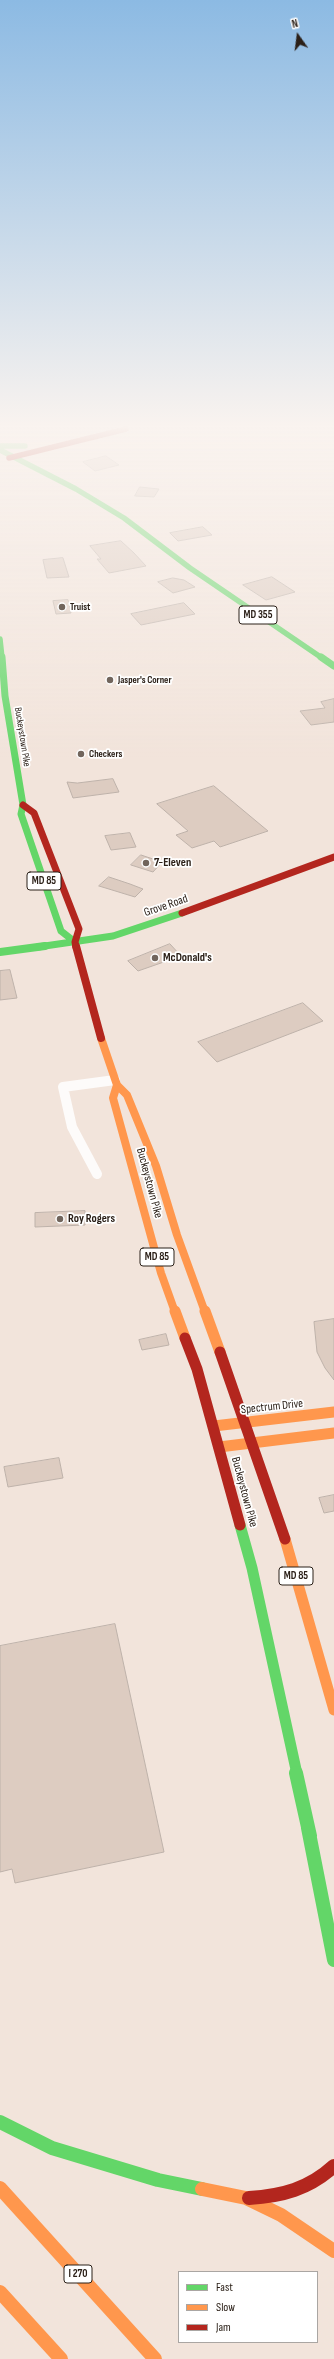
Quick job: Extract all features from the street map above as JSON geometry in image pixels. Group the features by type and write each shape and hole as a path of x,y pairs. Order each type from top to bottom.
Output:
{"main road":[{"name":"MD 355","path":"138,539 168,559 190,568"},
{"name":"MD 355","path":"153,539 180,558 190,568 334,666"},
{"name":"Buckeystown Pike","path":"0,639 1,671 23,805 21,814 61,931 75,942"},
{"name":"Buckeystown Pike","path":"23,805 34,813 79,929 75,942 96,1021 116,1083 127,1095 156,1166 177,1235 254,1443 288,1546 334,1710"},
{"name":"Grove Road","path":"0,952 113,936 171,918 334,858"},
{"name":"Buckeystown Pike","path":"116,1083 113,1098 161,1273 197,1369 214,1426 252,1568 308,1828 334,1912"},
{"name":"Spectrum Drive","path":"214,1426 334,1412"},
{"path":"219,1447 334,1434"},
{"path":"308,1828 334,1960"},
{"path":"0,2122 52,2148 158,2180 246,2198 269,2198 298,2190 327,2175 334,2166"},
{"name":"I 270","path":"0,2188 155,2359"},
{"path":"246,2198 282,2214 334,2251"},
{"path":"0,2292 61,2359"}],"street":[{"path":"97,1174 72,1126 63,1088 116,1083"}],"building":[{"path":"176,539 189,539 178,541"},
{"path":"121,541 146,566 109,573 97,559 101,559 90,546"},
{"path":"63,558 69,577 47,578 43,560"},
{"path":"272,577 295,592 266,600 243,585"},
{"path":"173,578 184,580 195,587 173,593 158,582"},
{"name":"Truist","path":"68,600 71,613 56,614 53,601"},
{"path":"184,603 195,614 141,625 131,614"},
{"path":"334,699 334,722 311,725 300,711 325,708 321,702"},
{"path":"113,779 119,792 73,798 67,782 77,783"},
{"path":"214,786 268,831 220,847 214,841 192,848 176,835 188,831 157,804"},
{"path":"130,833 136,847 111,850 105,836"},
{"name":"7-Eleven","path":"141,855 162,862 153,872 131,865"},
{"name":"7-Eleven","path":"109,877 143,889 135,897 99,886"},
{"name":"McDonald's","path":"170,944 181,956 138,971 128,961"},
{"path":"10,970 17,998 0,1000 0,971"},
{"path":"303,1003 323,1021 217,1062 198,1042"},
{"name":"Roy Rogers","path":"85,1211 85,1225 35,1227 35,1213"},
{"path":"334,1319 334,1380 325,1368 317,1352 314,1322"},
{"path":"166,1334 169,1345 142,1350 139,1340"},
{"path":"59,1458 63,1478 8,1487 4,1467"},
{"path":"334,1495 334,1511 324,1513 319,1498"},
{"path":"115,1624 164,1852 15,1883 12,1869 0,1872 0,1646"}],"traffic: fast":[{"path":"153,539 190,568 334,666"},
{"path":"0,639 5,696 23,805 21,814 61,931 75,942"},
{"path":"0,952 113,936 182,913"},
{"path":"240,1525 252,1568 310,1836"},
{"path":"308,1828 334,1960"},
{"path":"0,2122 52,2148 158,2180 202,2189"}],"traffic: slow":[{"path":"101,1038 117,1085 127,1095 156,1166 177,1235 220,1352"},
{"path":"117,1085 113,1098 161,1273 185,1338"},
{"path":"214,1426 334,1412"},
{"path":"219,1447 334,1433"},
{"path":"285,1539 334,1710"},
{"path":"0,2188 155,2359"},
{"path":"202,2189 246,2198 281,2215 334,2251"},
{"path":"0,2292 61,2359"}],"traffic: jam":[{"path":"23,805 34,813 79,929 75,942 101,1038"},
{"path":"182,913 334,857"},
{"path":"185,1338 197,1369 240,1525"},
{"path":"220,1352 285,1539"},
{"path":"249,2198 273,2196 295,2191 316,2181 334,2166"}],"place":[{"name":"Truist","path":"62,607"},
{"name":"Jasper's Corner","path":"110,680"},
{"name":"Checkers","path":"81,754"},
{"name":"7-Eleven","path":"146,863"},
{"name":"McDonald's","path":"155,958"},
{"name":"Roy Rogers","path":"60,1219"}]}
